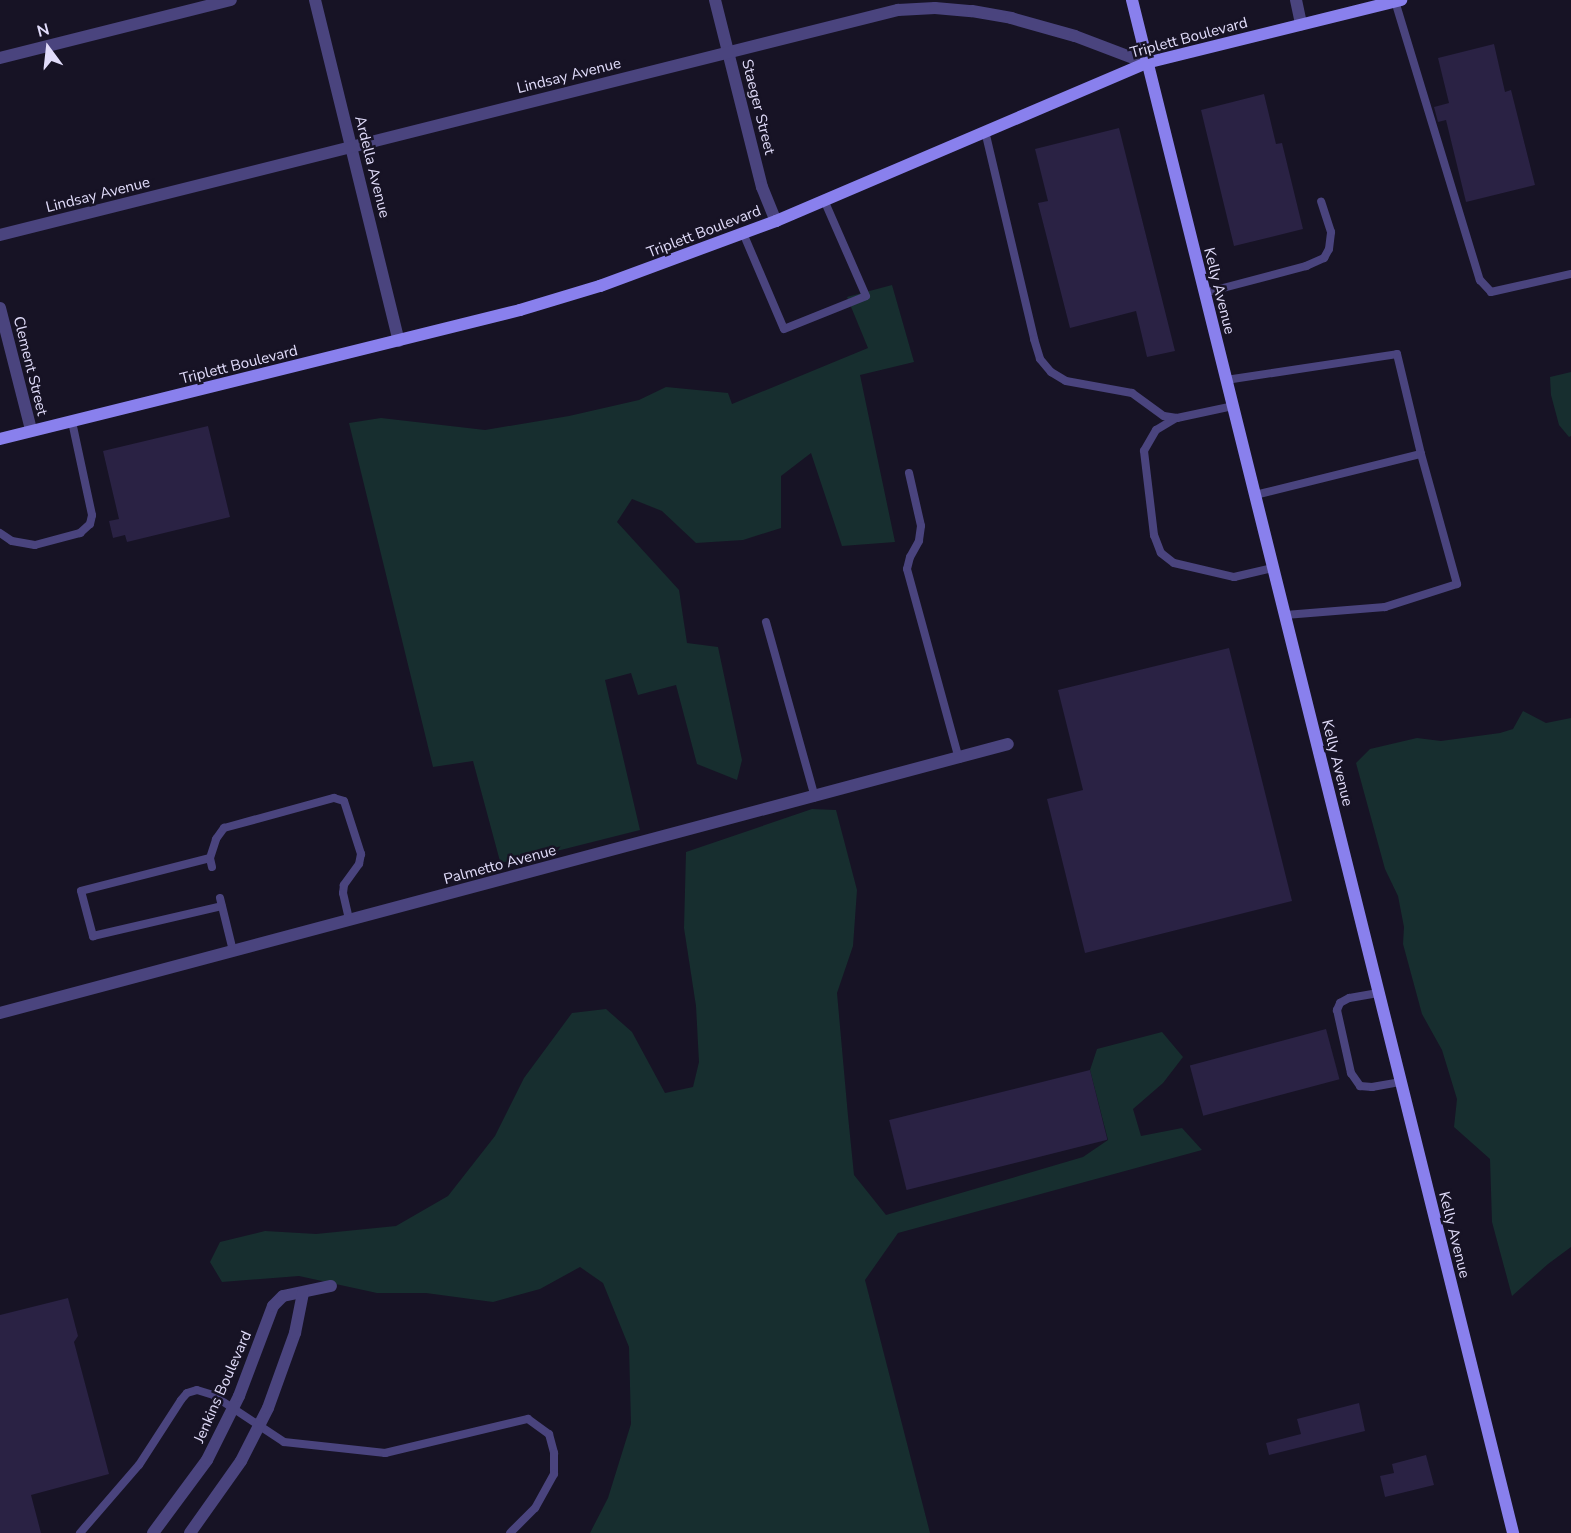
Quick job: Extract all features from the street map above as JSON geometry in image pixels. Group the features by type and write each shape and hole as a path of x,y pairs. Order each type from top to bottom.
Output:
{"main road":[{"name":"Kelly Avenue","path":"1132,0 1513,1533"},
{"name":"Triplett Boulevard","path":"0,439 399,341 520,310 600,286 776,220 1146,63 1301,24 1373,3 1398,1"}],"street":[{"path":"0,58 231,0"},
{"name":"Ardella Avenue","path":"315,0 399,341"},
{"name":"Staeger Street","path":"714,0 762,187 776,220"},
{"path":"1296,0 1301,24"},
{"name":"Lindsay Avenue","path":"0,235 887,13 935,8 972,11 1011,18 1075,36 1146,63"},
{"name":"Clement Street","path":"0,308 31,430"},
{"name":"Palmetto Avenue","path":"0,1013 959,759 1008,744"},
{"name":"Jenkins Boulevard","path":"153,1533 207,1460 233,1408 273,1306 283,1296 331,1286"},
{"path":"190,1533 228,1481 259,1426 295,1333 303,1293"}],"lane":[{"path":"1398,1 1480,280 1491,292 1571,274"},
{"path":"985,131 1040,359 1051,372 1066,381 1132,393 1164,416 1177,418"},
{"path":"743,233 784,329 866,297 824,200"},
{"path":"1204,293 1306,266 1323,258 1329,249 1331,231 1321,202"},
{"path":"1226,380 1397,354 1421,454 1457,584 1384,607 1285,615"},
{"path":"1233,406 1177,418 1156,430 1144,451 1154,535 1161,553 1174,563 1233,577 1273,568"},
{"path":"0,533 12,541 35,545 80,533 90,524 92,515 72,422"},
{"path":"1255,495 1421,454"},
{"path":"909,473 921,526 919,541 909,557 907,569 959,759"},
{"path":"766,622 815,796"},
{"path":"212,867 210,858 216,839 224,828 334,798 344,801 361,854 359,864 344,885 342,893 349,920"},
{"path":"210,858 81,891 93,936 221,902 233,951"},
{"path":"1378,993 1349,998 1340,1003 1337,1010 1351,1073 1360,1086 1372,1087 1401,1082"},
{"path":"80,1533 139,1465 188,1393 197,1390 213,1395 284,1442 385,1453 528,1419 549,1434 554,1453 554,1474 535,1508 510,1533"}],"green space":[{"path":"892,285 914,362 860,375 895,542 842,546 811,453 781,476 781,528 743,540 696,543 662,511 632,499 617,522 679,590 687,643 718,647 742,760 737,780 697,764 676,685 638,695 631,673 605,680 640,830 501,865 473,761 433,767 349,423 381,418 485,430 569,416 639,400 666,387 728,393 732,404 868,348 847,297"},
{"path":"1571,372 1571,436 1569,437 1559,425 1551,395 1550,377"},
{"path":"1523,711 1546,723 1571,718 1571,1247 1512,1296 1492,1222 1490,1159 1454,1127 1457,1099 1442,1050 1422,1014 1403,944 1404,927 1398,896 1385,869 1356,763 1370,749 1417,738 1441,741 1500,733 1513,729"},
{"path":"812,809 836,810 857,890 853,946 837,993 854,1175 886,1215 1083,1157 1108,1140 1090,1070 1097,1049 1162,1032 1183,1057 1163,1083 1133,1109 1141,1136 1182,1128 1202,1150 898,1233 865,1280 930,1533 590,1533 608,1498 631,1424 629,1347 603,1283 580,1267 540,1289 493,1302 426,1293 377,1293 299,1276 222,1282 210,1262 220,1242 265,1231 316,1234 396,1226 448,1196 495,1136 524,1078 572,1013 606,1009 632,1032 665,1093 693,1087 699,1062 696,1006 684,928 686,852"}],"building":[{"path":"1494,44 1505,92 1511,90 1535,185 1466,202 1446,120 1438,122 1434,107 1449,103 1438,58"},
{"path":"1264,94 1276,144 1282,143 1303,229 1234,246 1201,110"},
{"path":"1119,128 1175,351 1147,357 1136,311 1070,328 1038,203 1048,201 1035,149"},
{"path":"208,426 230,517 127,542 125,535 113,538 109,521 119,519 103,451"},
{"path":"1229,648 1292,901 1085,953 1047,799 1083,790 1058,690"},
{"path":"1326,1029 1339,1079 1203,1116 1190,1065"},
{"path":"1090,1070 1107,1140 907,1190 889,1120"},
{"path":"68,1298 78,1336 74,1342 109,1474 31,1495 41,1533 0,1533 0,1315"},
{"path":"1359,1403 1365,1431 1269,1455 1266,1443 1301,1434 1297,1419"},
{"path":"1426,1455 1434,1485 1385,1497 1380,1476 1394,1473 1392,1464"}]}
